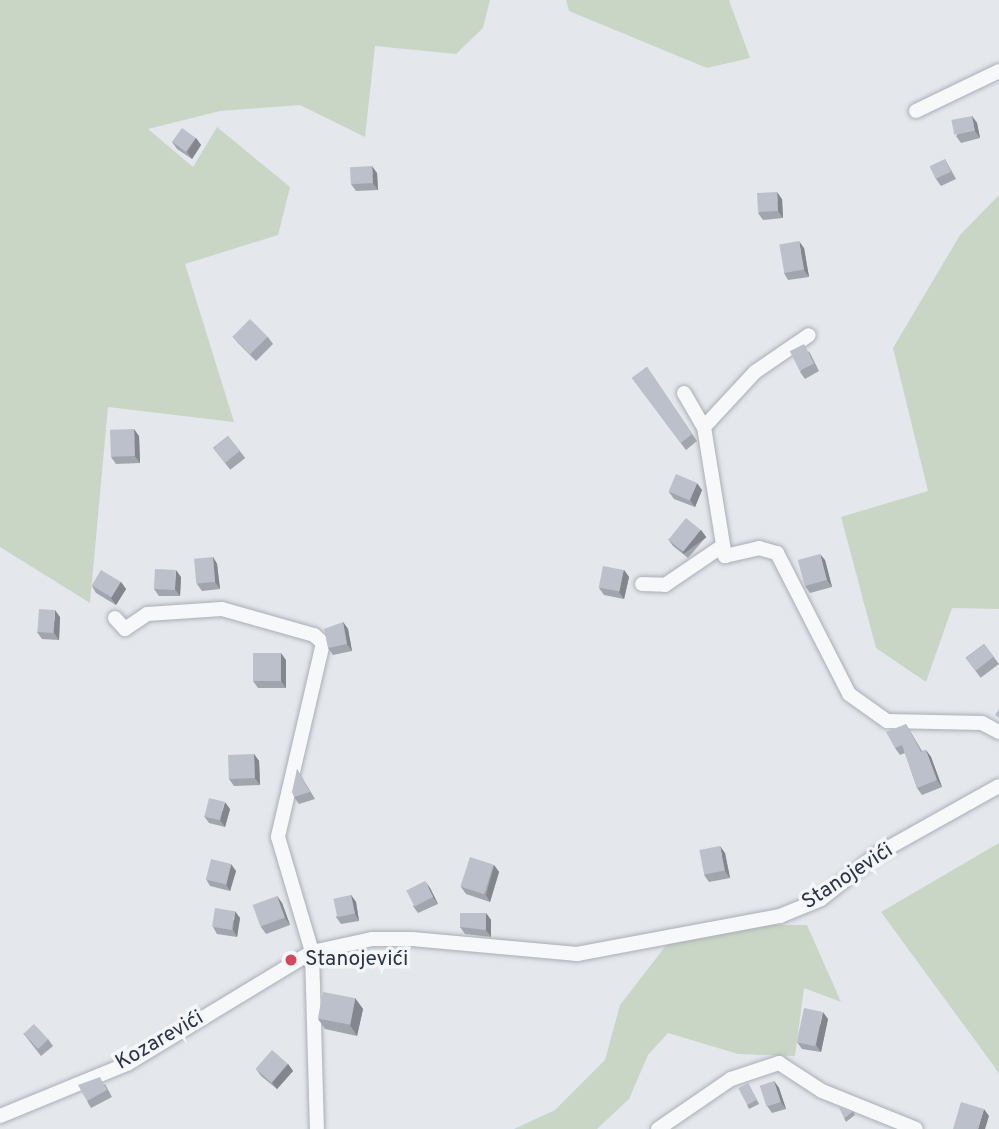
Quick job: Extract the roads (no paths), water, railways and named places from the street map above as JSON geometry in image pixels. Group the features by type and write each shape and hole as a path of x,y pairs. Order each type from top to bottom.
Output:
{"street":[{"path":"916,111 999,71"},
{"path":"704,427 755,372 809,335"},
{"path":"684,393 704,427 721,547 732,556 759,548 777,553 849,694 872,715 900,724 982,723 999,732"},
{"path":"642,584 665,585 721,547"},
{"path":"115,618 125,629 147,614 222,609 314,635 323,643 278,836 312,952 317,1129"},
{"name":"Stanojevići","path":"312,952 398,939 578,954 779,916 821,898 879,853 999,786"},
{"name":"Kozarevići","path":"0,1116 127,1064 312,952"},
{"path":"658,1129 731,1079 779,1063 822,1091 916,1129"}],"place":[{"name":"Stanojevići","path":"291,960"}]}
